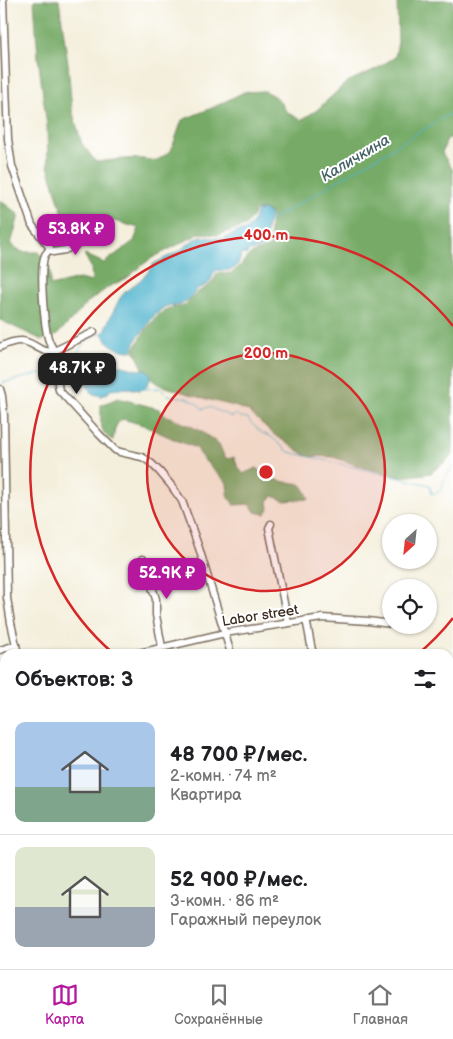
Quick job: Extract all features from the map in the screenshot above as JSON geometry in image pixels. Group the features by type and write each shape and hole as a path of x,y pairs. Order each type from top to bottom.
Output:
{"street":[{"path":"3,0 8,139 12,166 32,225 53,252 65,250 88,237 99,227"},
{"path":"50,249 45,255 43,266 43,314 48,340 57,356 59,390 115,450 147,460 159,471 182,502 199,548 230,649"},
{"path":"0,347 20,340 45,351 54,351 94,332"},
{"path":"0,389 4,416 7,598 10,623 17,649"},
{"path":"271,524 269,528 288,623"},
{"path":"144,559 156,599 156,615 162,647"},
{"name":"Labor street","path":"154,649 225,633 322,618 382,622"},
{"path":"306,620 312,649"},
{"path":"4,649 16,646"}],"green space":[{"path":"34,0 59,0 72,110 82,144 96,162 119,159 156,161 171,151 182,120 244,92 265,91 277,98 287,112 301,120 317,110 347,82 376,69 395,57 398,42 397,0 453,0 453,137 447,139 442,153 453,170 453,455 431,473 401,477 365,468 333,457 307,456 276,436 248,411 160,385 146,374 134,350 143,334 160,313 186,304 198,292 211,284 217,274 232,273 247,257 271,246 271,213 262,209 256,210 245,226 218,235 201,233 152,258 127,278 110,286 88,302 57,335 50,338 42,340 0,320 0,200 19,215 11,244 22,252 39,252 50,271 50,286 79,279 92,282 91,267 84,254 104,263 134,241 139,228 107,219 68,231 48,166 47,126 38,57"},
{"path":"118,398 159,409 165,415 199,430 219,444 224,456 228,459 234,457 243,474 256,468 278,480 299,484 304,488 309,499 285,501 273,496 268,501 269,509 265,514 255,512 250,504 234,505 228,496 227,483 202,458 197,448 143,425 123,419 116,425 113,440 108,437 101,425 101,405"}],"water":[{"path":"264,210 270,214 266,233 268,241 266,246 241,255 238,264 233,269 226,271 217,270 208,284 197,289 189,300 178,306 164,307 152,318 137,338 132,351 118,349 104,338 102,333 106,331 106,326 120,298 149,271 153,264 181,250 193,240 202,237 223,239 245,230 252,224 257,211"},
{"path":"91,360 100,365 107,364 109,369 114,370 119,365 137,370 146,369 151,375 148,385 144,389 139,390 127,388 110,390 101,396 91,393 83,378 88,373"}],"waterway":[{"name":"Каличкина","path":"268,222 453,112"},
{"name":"Каличкина","path":"90,364 82,360 78,353 88,340 102,333"},
{"name":"Каличкина","path":"2,383 39,374 54,375"},
{"name":"Каличкина","path":"62,376 83,378"},
{"path":"144,389 160,388 167,395 187,398 203,409 209,407 232,417 237,414 240,417 248,418 262,433 270,436 289,452 430,485 432,494 441,490 445,478 453,467"}]}
